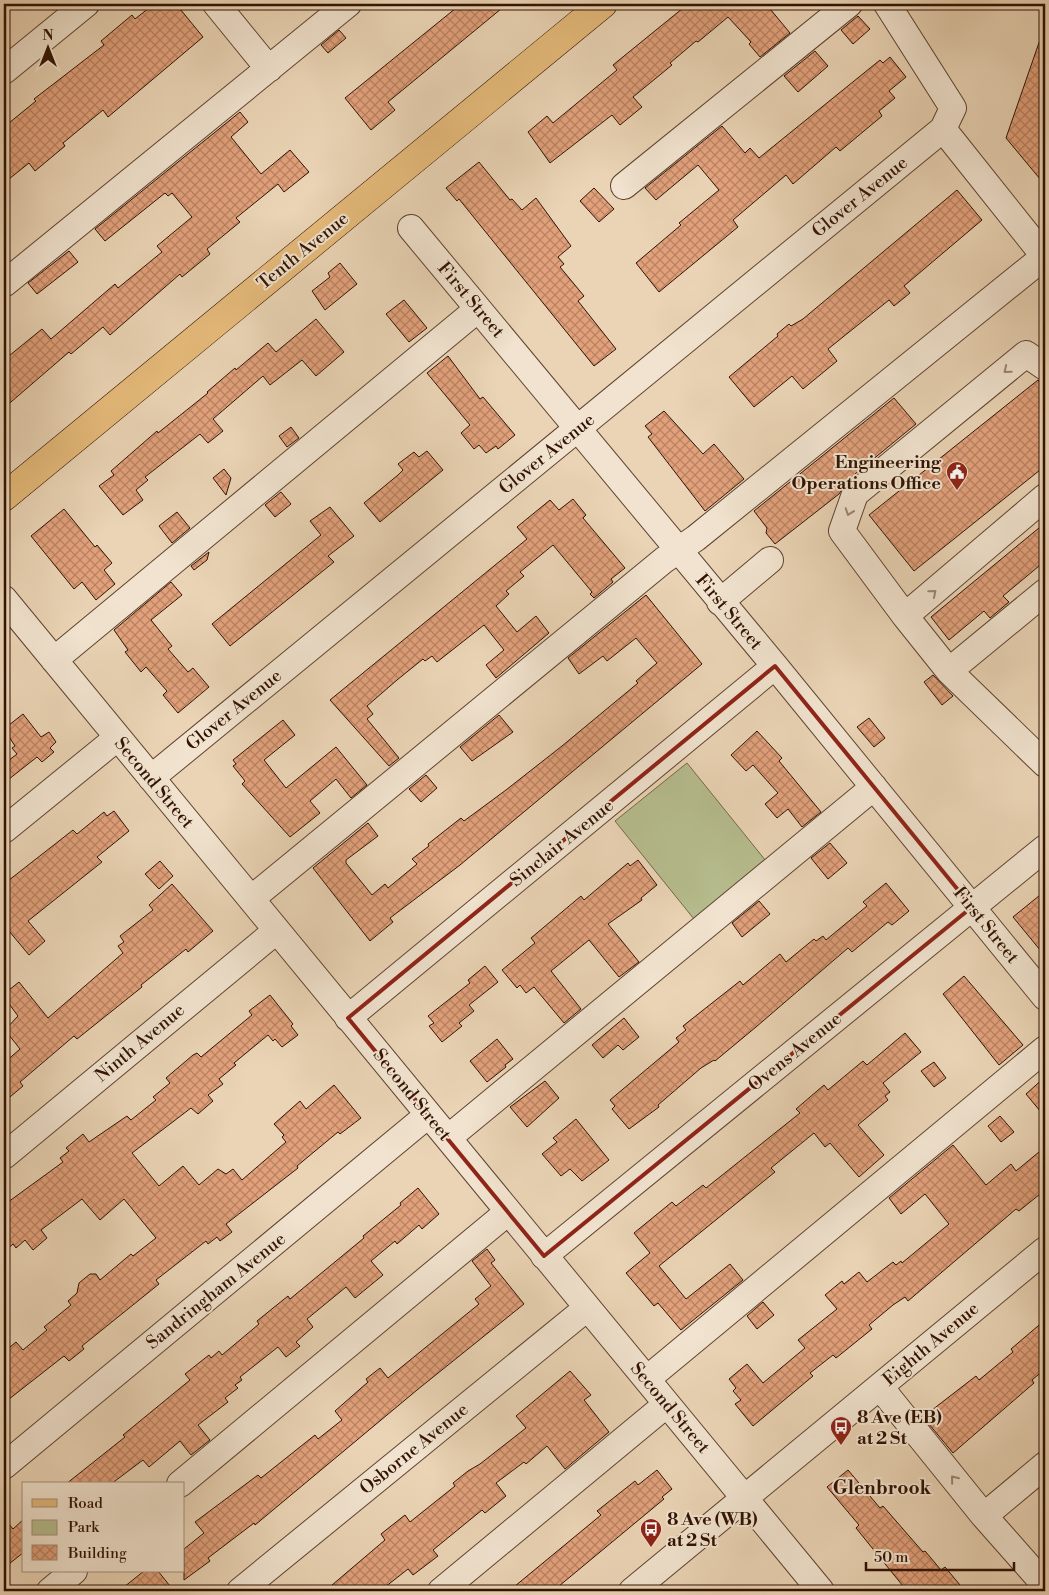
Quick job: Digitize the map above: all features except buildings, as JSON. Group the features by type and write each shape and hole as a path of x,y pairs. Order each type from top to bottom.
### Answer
{"main road":[{"name":"Tenth Avenue","path":"4,497 603,4"}],"street":[{"path":"4,71 86,4"},
{"path":"216,4 269,68"},
{"path":"4,284 348,4"},
{"path":"624,186 849,4"},
{"path":"251,899 677,551 696,538 1045,257 943,129 953,108 887,4"},
{"name":"Glover Avenue","path":"151,778 943,129"},
{"name":"First Street","path":"411,228 677,551 775,666 1045,997"},
{"path":"54,660 478,309"},
{"path":"1045,367 1026,354 855,494 842,531 905,616 949,671 1045,764"},
{"path":"905,616 1045,497"},
{"path":"720,602 770,560"},
{"path":"949,671 1045,592"},
{"name":"Second Street","path":"4,599 821,1591"},
{"name":"Sinclair Avenue","path":"348,1018 775,666"},
{"path":"4,830 117,738"},
{"path":"448,1138 874,788"},
{"name":"Ovens Avenue","path":"544,1256 1045,848"},
{"name":"Ninth Avenue","path":"4,1156 276,931"},
{"path":"646,1380 1045,1049"},
{"name":"Sandringham Avenue","path":"4,1466 428,1115"},
{"path":"182,1482 508,1212"},
{"name":"Eighth Avenue","path":"632,1591 1045,1250"},
{"name":"Osborne Avenue","path":"240,1591 587,1308"},
{"path":"880,1387 984,1516 1045,1586"},
{"path":"441,1591 667,1404"},
{"path":"984,1516 1045,1465"},
{"path":"50,1591 73,1572"}],"highlighted area":[{"path":"775,666 972,907 544,1256 348,1018"}],"green space":[{"path":"687,763 770,866 698,924 615,821"}],"place":[{"name":"Engineering Operations Office","path":"957,491"},
{"name":"8 Ave (EB) at 2 St","path":"841,1446"},
{"name":"8 Ave (WB) at 2 St","path":"651,1548"}],"district":[{"name":"Glenbrook","path":"882,1488"}]}
